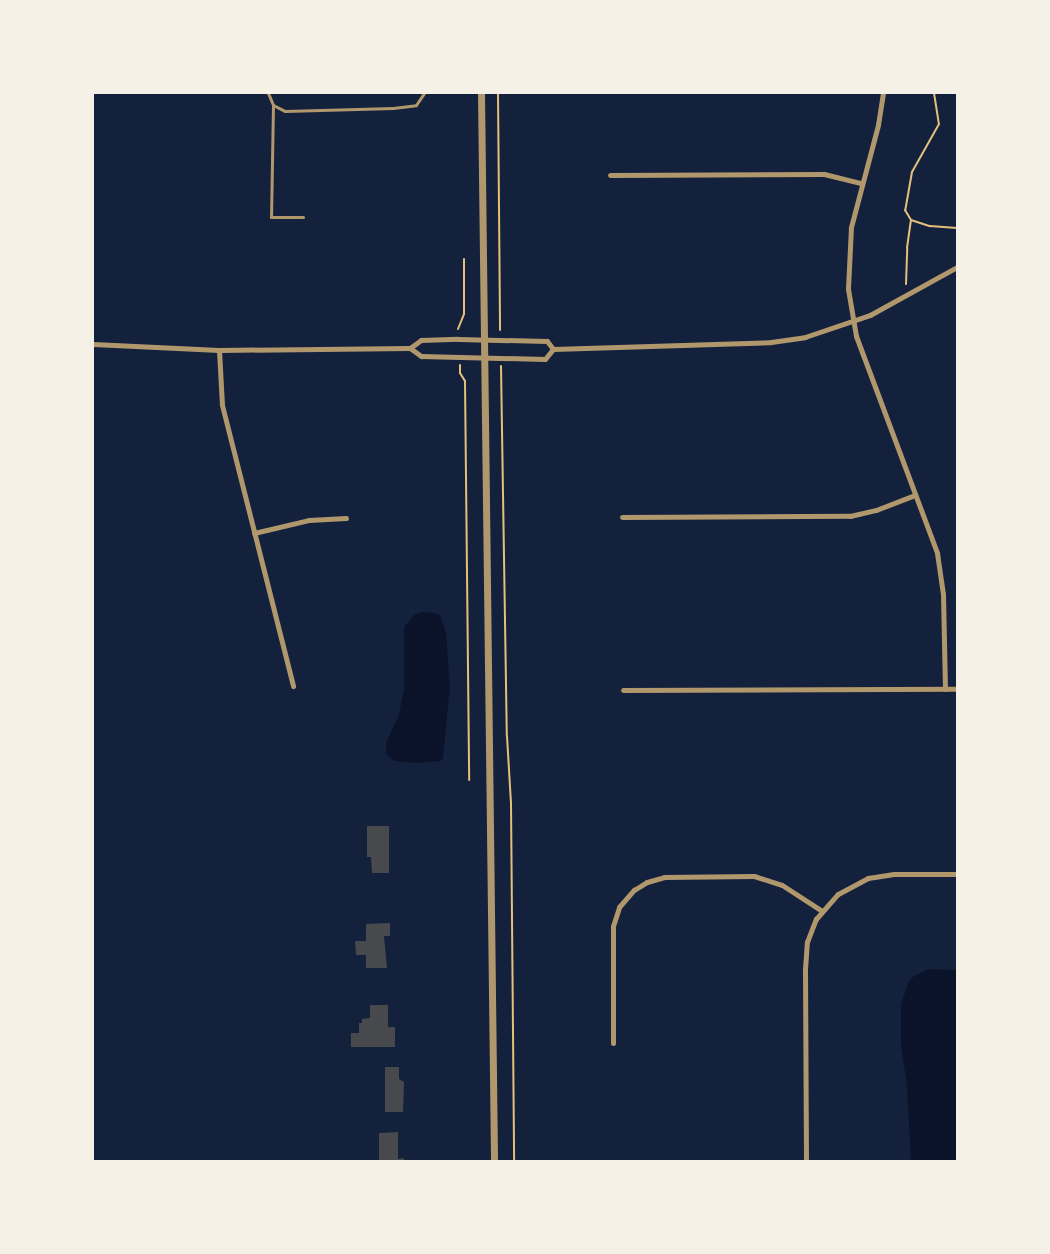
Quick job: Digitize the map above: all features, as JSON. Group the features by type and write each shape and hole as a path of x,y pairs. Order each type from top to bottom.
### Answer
{"street":[{"path":"482,93 494,1161"},
{"path":"883,93 878,125 851,227 848,256 853,321 937,553 942,579 945,689"},
{"path":"610,175 824,174 861,183"},
{"path":"410,348 421,356 501,360 545,359 554,349 771,342 805,337 853,321 957,267"},
{"path":"93,344 219,350 410,348 421,340 484,340 547,341 554,349"},
{"path":"219,350 222,405 292,686"},
{"path":"622,517 850,516 876,510 915,495"},
{"path":"254,533 309,520 346,519"},
{"path":"623,690 957,689"},
{"path":"806,1161 805,954 811,930 822,911 838,894 868,878 894,874 957,874"},
{"path":"613,1043 613,926 619,907 634,890 647,882 664,877 754,876 782,885 822,911"}],"lane":[{"path":"268,93 273,105 271,217 303,217"},
{"path":"273,105 285,111 393,108 416,105 424,93"}],"path":[{"path":"498,93 500,341"},
{"path":"906,295 907,248 911,220 905,210 912,172 939,124 934,93"},
{"path":"911,220 930,226 957,228"},
{"path":"458,325 464,314 464,259"},
{"path":"501,360 507,736 511,803 514,1161"},
{"path":"460,373 465,381 469,780"}],"water":[{"path":"422,612 440,615 446,633 450,686 443,758 441,761 417,763 394,761 386,754 386,743 398,717 404,691 404,627 414,615"},
{"path":"929,969 957,970 957,1161 911,1161 907,1086 901,1046 901,1004 909,981"}],"building":[{"path":"367,826 389,826 389,873 372,873 371,857 367,857"},
{"path":"390,923 390,936 384,936 387,968 366,968 366,955 356,955 355,941 366,941 366,924"},
{"path":"370,1005 388,1005 388,1027 395,1027 395,1047 351,1047 351,1033 359,1033 359,1023 362,1023 362,1019 370,1018"},
{"path":"385,1067 399,1067 399,1079 404,1082 403,1112 385,1112"},
{"path":"398,1132 398,1159 404,1158 404,1161 379,1161 379,1133"}]}
